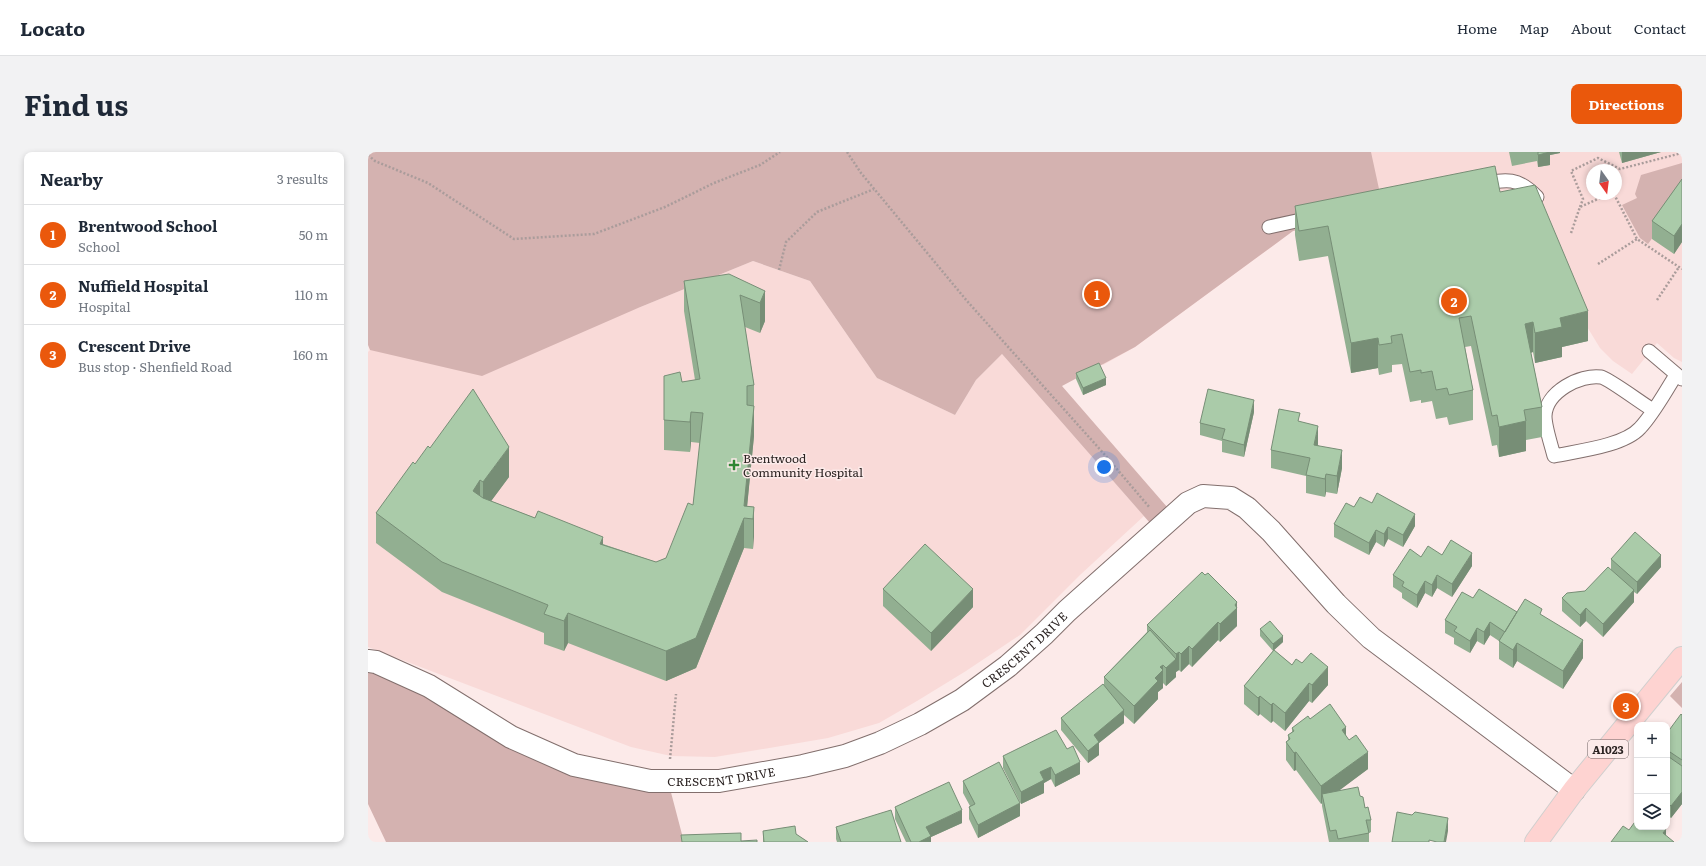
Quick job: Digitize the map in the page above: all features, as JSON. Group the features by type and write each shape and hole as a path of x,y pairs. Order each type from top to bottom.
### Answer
{"main road":[{"name":"A1023","path":"1536,842 1574,790 1682,658"}],"street":[{"name":"CRESCENT DRIVE","path":"368,662 376,662 429,686 512,737 574,765 650,781 719,781 803,766 852,754 880,743 920,724 962,700 1008,666 1044,634 1067,610 1188,503 1203,496 1231,498 1247,508 1271,531 1336,604 1371,638 1574,790"}],"lane":[{"path":"1470,187 1498,181 1511,180 1527,187 1537,197"},
{"path":"1269,227 1323,216"},
{"path":"1649,351 1679,377 1640,429 1623,439 1605,446 1554,456 1545,416 1550,403 1565,386 1583,378 1602,377 1653,410"}],"path":[{"path":"368,155 375,161 428,184 514,239 594,234 665,207 714,183 760,165 780,152"},
{"path":"848,152 861,173 967,301 1105,455 1164,524"},
{"path":"1571,233 1582,199 1571,171 1598,158 1620,169 1682,153"},
{"path":"778,270 786,242 818,212 874,189"},
{"path":"1580,207 1596,200"},
{"path":"1617,200 1637,239 1682,269"},
{"path":"1598,264 1637,239"},
{"path":"1657,300 1679,267"},
{"path":"668,781 676,694"}],"shaded area":[{"path":"368,152 1371,152 1384,212 1293,231 1135,347 1062,386 1174,515 1157,531 1002,354 976,380 955,415 877,378 810,281 753,261 638,308 482,376 370,350 368,345"},
{"path":"878,152 1682,152 1682,362 1674,358 1657,343 1632,374 1613,361 1600,348 1586,325 1384,212 1293,231 1135,347 1103,365"},
{"path":"1682,163 1682,197 1648,244 1640,238 1622,205 1637,198 1635,194 1641,175"},
{"name":"Brentwood Community Hospital","path":"753,261 810,281 877,378 955,415 976,380 1002,354 1144,516 1080,575 1020,635 917,701 879,723 828,738 757,750 715,757 671,756 631,747 368,647 368,352 370,350 638,308"},
{"path":"368,661 511,737 668,781 684,842 386,842 368,804"},
{"path":"1682,682 1682,708 1670,696"}],"building":[{"path":"1538,152 1550,152 1538,155"},
{"path":"1495,166 1500,192 1535,185 1588,311 1560,318 1562,327 1535,333 1533,322 1525,324 1542,407 1524,410 1526,421 1499,427 1497,415 1492,416 1471,316 1459,318 1473,390 1449,395 1447,388 1436,390 1432,371 1421,373 1421,370 1410,372 1402,334 1391,336 1392,343 1379,345 1378,338 1351,343 1328,226 1299,231 1295,206"},
{"path":"1682,179 1682,224 1674,236 1652,221"},
{"name":"Brentwood Community Hospital","path":"729,274 765,291 760,303 740,295 754,385 747,386 747,405 754,406 744,506 754,507 753,519 744,518 696,638 666,651 568,613 564,621 544,614 548,605 442,562 376,513 413,462 415,464 428,446 430,448 473,389 509,447 483,482 480,480 473,491 483,498 535,518 538,511 603,537 600,544 656,562 666,558 688,503 693,505 703,413 691,412 690,422 664,420 664,376 680,372 682,382 700,379 684,281"},
{"path":"1099,363 1106,378 1083,388 1076,373"},
{"path":"1208,389 1254,400 1244,445 1222,439 1225,429 1200,423"},
{"path":"1279,409 1300,413 1298,421 1318,426 1314,445 1342,450 1337,476 1326,474 1325,479 1306,475 1310,458 1271,450"},
{"path":"1377,493 1415,514 1403,535 1388,527 1384,534 1376,530 1369,543 1334,524 1346,503 1354,507 1360,497 1372,503"},
{"path":"1635,532 1661,555 1637,582 1611,559"},
{"path":"1451,540 1472,553 1452,584 1437,575 1432,585 1425,581 1417,595 1402,586 1404,582 1393,575 1410,549 1421,557 1428,546 1442,555"},
{"path":"925,544 973,589 931,633 883,589"},
{"path":"1608,567 1634,590 1603,624 1586,608 1580,615 1562,598 1567,593 1585,591"},
{"path":"1202,572 1205,575 1208,573 1237,602 1235,605 1237,608 1220,624 1218,622 1192,649 1189,646 1181,654 1179,652 1176,654 1147,625"},
{"path":"1479,589 1517,612 1505,632 1490,622 1484,632 1477,628 1470,641 1454,631 1457,627 1445,620 1462,592 1473,598"},
{"path":"1525,599 1542,609 1540,614 1583,640 1563,671 1517,643 1513,650 1499,641"},
{"path":"1270,621 1283,636 1273,644 1260,629"},
{"path":"1150,630 1176,659 1166,668 1163,665 1160,667 1163,670 1155,678 1158,681 1134,706 1104,677"},
{"path":"1274,650 1292,665 1296,659 1302,663 1311,653 1328,667 1312,685 1309,683 1285,713 1273,703 1271,705 1260,696 1258,698 1244,686"},
{"path":"1103,684 1124,710 1094,735 1099,742 1088,751 1061,718"},
{"path":"1330,704 1346,727 1342,730 1349,740 1356,735 1368,752 1321,786 1296,752 1294,753 1286,742 1290,739 1288,735 1294,731 1292,728 1308,716 1310,719"},
{"path":"1681,714 1682,760 1670,752 1670,729"},
{"path":"1056,730 1067,749 1073,746 1080,762 1055,775 1051,767 1040,772 1044,780 1021,792 1003,756"},
{"path":"1670,758 1682,766 1682,792 1671,806"},
{"path":"999,762 1020,803 978,825 969,807 975,804 963,781"},
{"path":"949,782 962,810 926,827 931,836 919,842 911,842 895,807"},
{"path":"1358,787 1360,796 1363,797 1365,808 1368,807 1371,820 1366,820 1369,833 1338,839 1336,830 1330,831 1322,794"},
{"path":"891,810 901,842 841,842 836,827"},
{"path":"1397,812 1412,815 1415,812 1448,818 1444,842 1429,840 1429,842 1392,842"},
{"path":"1634,823 1634,830 1665,830 1663,833 1674,842 1611,842 1623,826 1629,830"},
{"path":"795,826 796,834 808,842 764,842 763,831"},
{"path":"741,833 741,841 757,840 757,842 682,842 681,835"}],"place":[{"name":"Brentwood School","path":"1097,294"},
{"name":"Nuffield Hospital","path":"1454,301"},
{"name":"Brentwood Community Hospital","path":"734,465"},
{"name":"Crescent Drive","path":"1626,706"}]}
